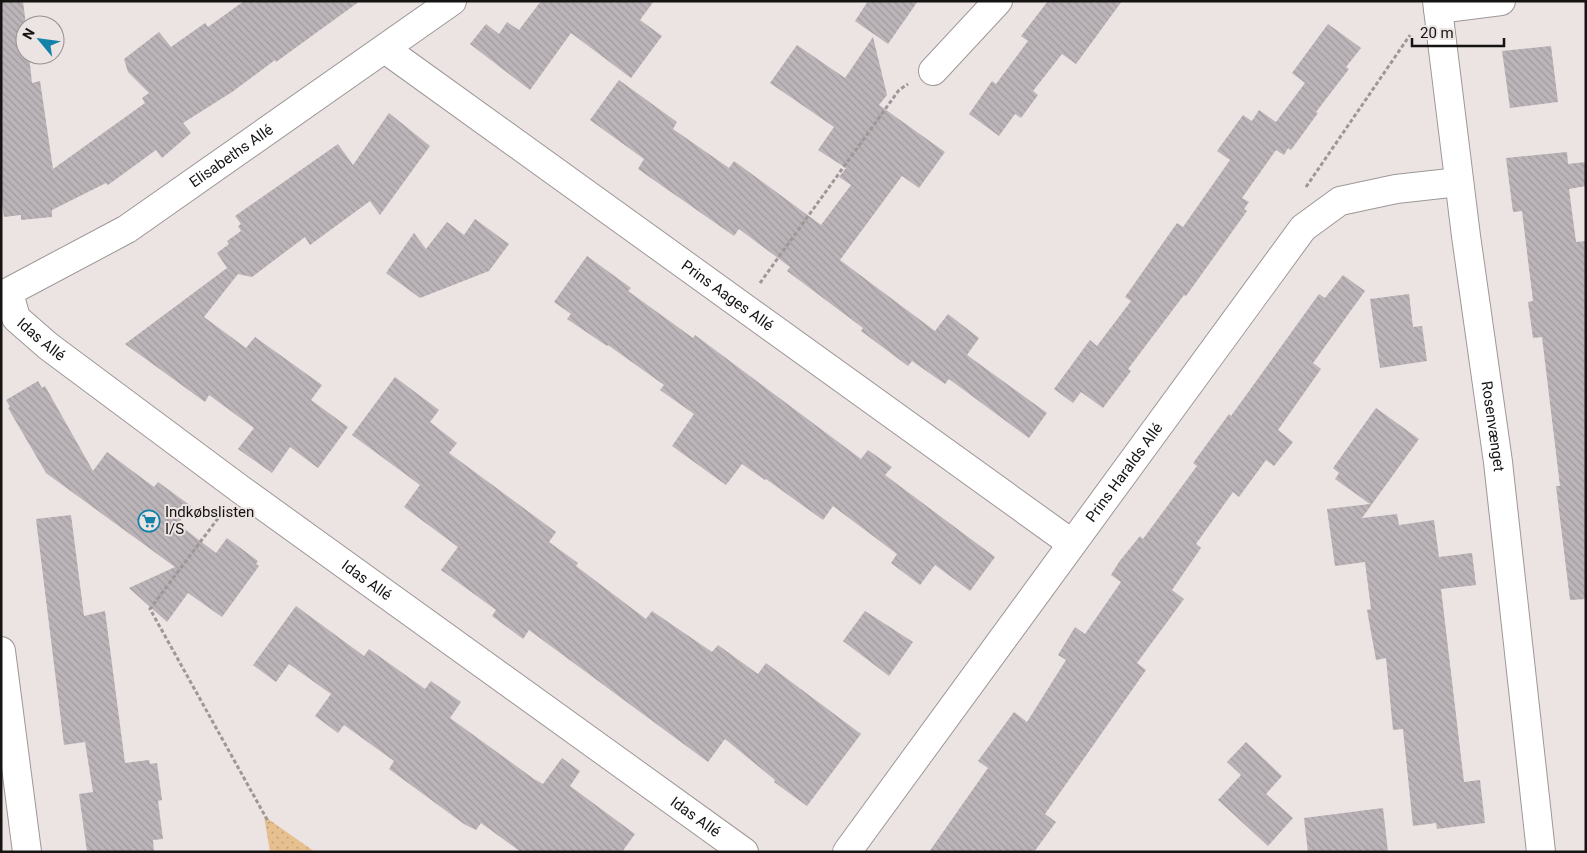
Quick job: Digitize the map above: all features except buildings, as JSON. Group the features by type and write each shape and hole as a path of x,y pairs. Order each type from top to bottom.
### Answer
{"street":[{"name":"Elisabeths Allé","path":"5,294 127,229 452,1"},
{"path":"933,71 998,1"},
{"path":"1438,13 1501,1"},
{"name":"Rosenvænget","path":"1438,13 1459,182 1498,462 1541,852"},
{"name":"Prins Aages Allé","path":"385,49 1071,544"},
{"name":"Prins Haralds Allé","path":"847,852 1303,228 1340,201 1396,189 1459,182"},
{"name":"Idas Allé","path":"5,294 16,318 48,346 240,488 744,852"},
{"path":"1,651 27,852"}],"path":[{"path":"1303,228 1301,194 1413,32 1438,13"},
{"path":"742,307 899,90 933,71"},
{"path":"240,488 150,609 269,823"}],"shaded area":[{"path":"264,816 315,852 270,852"}],"place":[{"name":"Indkøbslisten I/S","path":"149,521"}]}
